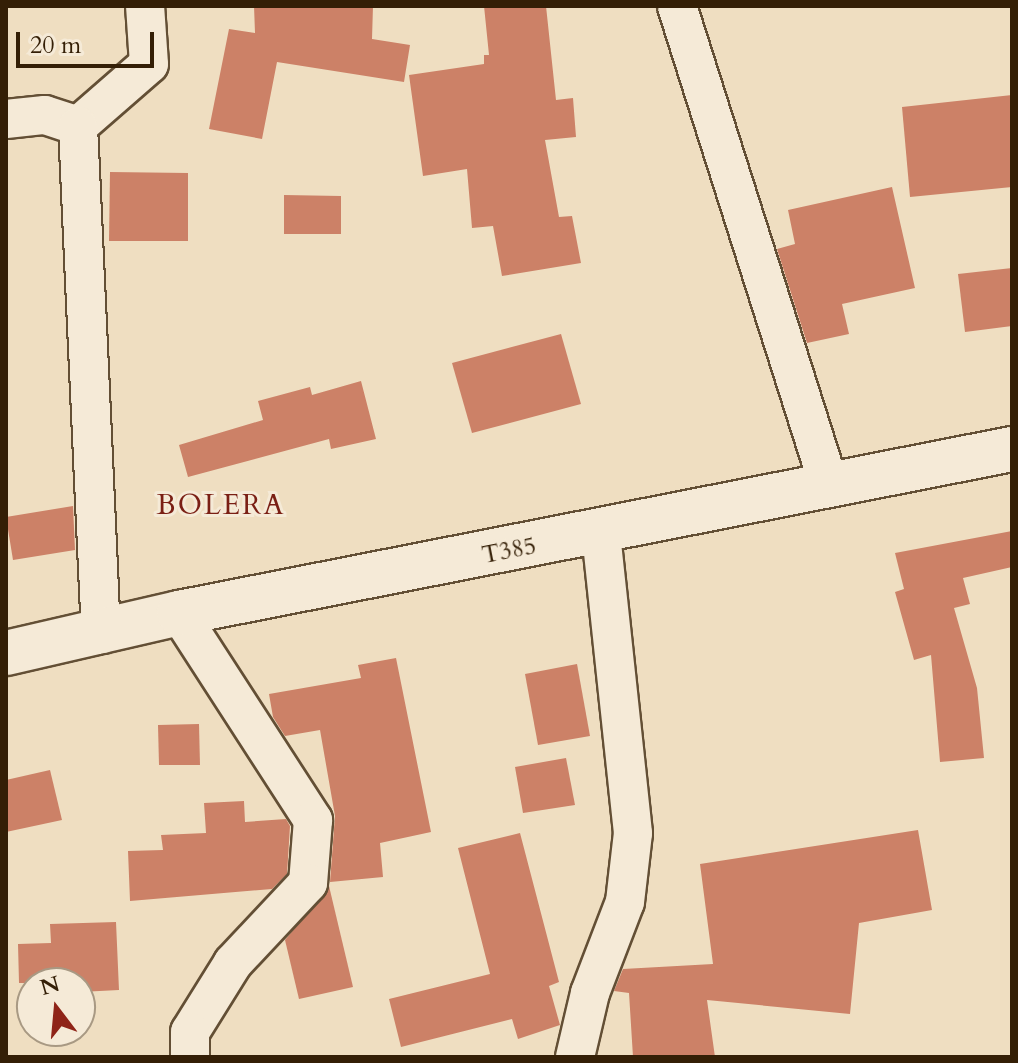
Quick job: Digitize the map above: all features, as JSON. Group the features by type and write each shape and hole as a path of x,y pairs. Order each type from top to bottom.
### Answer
{"street":[{"path":"78,126 149,64 145,6"},
{"path":"677,6 828,481"},
{"path":"6,119 45,115 78,126"},
{"path":"78,126 101,634"},
{"name":"T385","path":"6,653 101,634 179,613 601,533 828,481 1012,449"},
{"path":"575,1057 590,993 625,902 633,833 601,533"},
{"path":"179,613 313,820 308,883 233,963 190,1032 190,1057"}],"building":[{"path":"254,6 373,6 372,39 410,45 404,82 277,62 262,139 209,129 229,29 255,33"},
{"path":"484,6 546,6 556,100 573,98 576,137 545,140 559,217 572,216 581,263 502,276 493,226 472,228 467,169 423,176 409,75 484,64 484,55 489,55"},
{"path":"1012,95 1012,187 910,197 902,107"},
{"path":"110,172 188,173 188,241 109,241"},
{"path":"892,187 915,288 842,304 849,334 807,343 777,249 795,244 788,210"},
{"path":"284,195 341,196 341,234 284,234"},
{"path":"1012,268 1012,326 965,332 958,274"},
{"path":"561,334 581,404 472,433 452,363"},
{"path":"361,381 376,439 331,449 329,439 188,477 179,445 263,420 258,401 310,387 312,395"},
{"path":"73,506 75,550 13,560 6,517"},
{"path":"1012,531 1012,567 963,578 970,604 954,608 977,688 984,758 940,762 931,655 914,660 895,592 904,589 895,553"},
{"path":"396,658 431,832 380,843 383,877 330,882 335,816 320,730 285,736 273,717 269,694 361,678 358,665"},
{"path":"577,664 590,736 538,745 525,674"},
{"path":"199,724 200,765 159,765 158,725"},
{"path":"566,758 575,805 523,813 515,767"},
{"path":"50,770 62,820 6,832 6,780"},
{"path":"244,801 245,822 286,819 290,826 287,874 272,889 130,901 128,851 163,850 161,835 206,833 204,803"},
{"path":"918,830 932,910 859,923 850,1014 707,1000 715,1057 633,1057 629,993 614,991 623,969 713,964 700,864"},
{"path":"520,833 559,982 549,986 560,1025 518,1039 512,1019 401,1047 389,999 490,974 458,848"},
{"path":"329,886 353,987 299,999 285,940"},
{"path":"116,922 119,990 96,991 96,967 19,967 18,944 51,943 50,924"}],"district":[{"name":"BOLERA","path":"221,505"}]}
